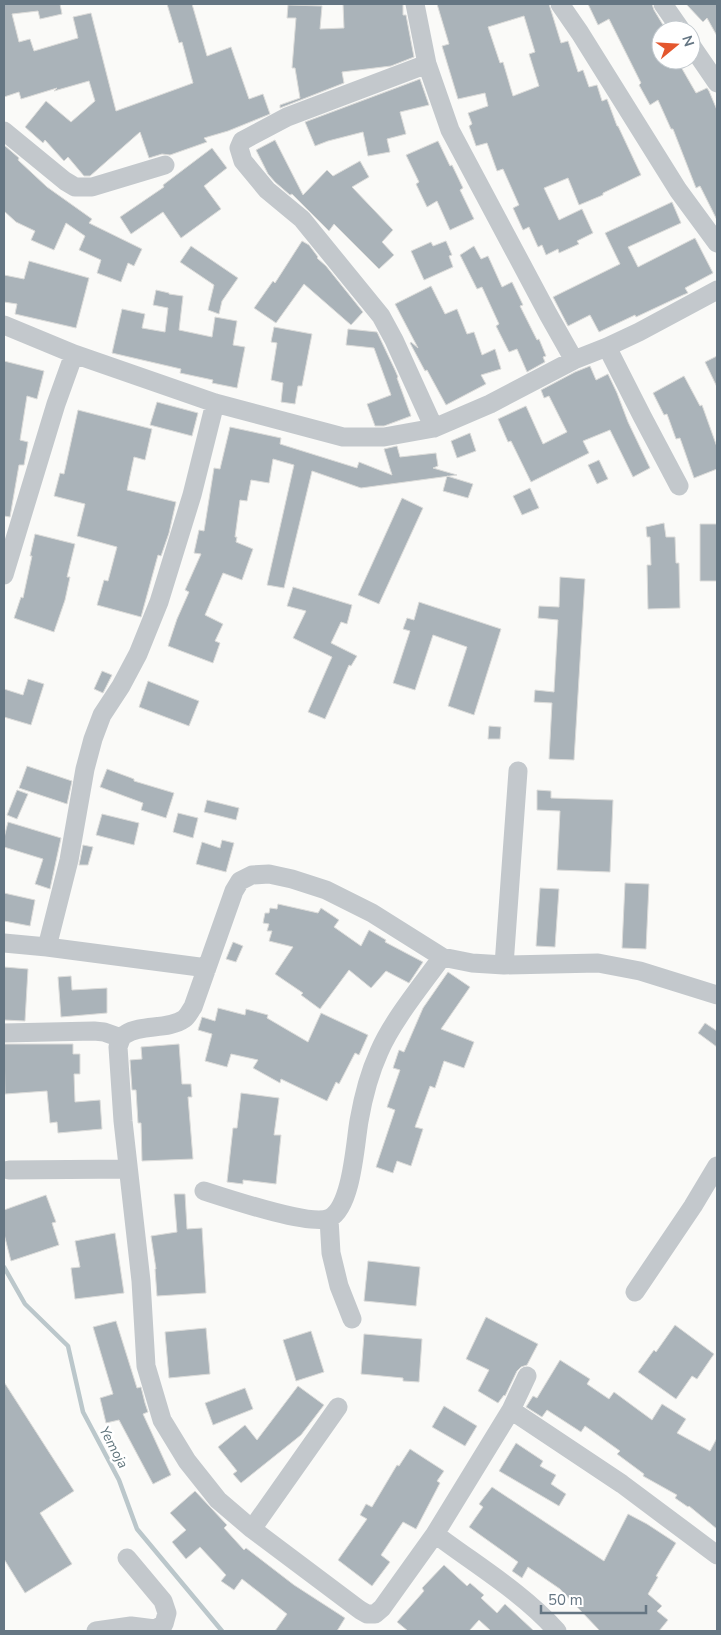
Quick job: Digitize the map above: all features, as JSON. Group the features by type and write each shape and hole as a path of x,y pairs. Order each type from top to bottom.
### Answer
{"street":[{"path":"415,4 427,64 450,130 574,360"},
{"path":"560,4 590,48 678,190 717,243"},
{"path":"663,4 674,20"},
{"path":"701,60 717,83"},
{"path":"427,64 287,117 242,140 239,148 243,161 267,190 302,219 381,316 434,428"},
{"path":"4,131 64,181 75,186 92,187 165,164"},
{"path":"4,325 74,354 215,403 343,437 384,437 434,428 490,404 574,360 647,328 717,290"},
{"path":"607,347 679,486"},
{"path":"4,574 56,404 74,354"},
{"path":"47,947 68,860 93,739 102,715 121,686 138,654 159,602 192,495 215,403"},
{"path":"504,965 518,772"},
{"path":"527,1376 511,1410 434,1534 382,1608 375,1614 367,1614 252,1529 218,1500 187,1461 162,1420 146,1366 141,1281 128,1169 118,1047 121,1038 126,1033 161,1027 181,1021 186,1017 193,1006 234,891 240,881 252,875 268,874 326,890 372,913 442,956 472,963 504,965 598,963 640,971 717,995"},
{"path":"4,943 207,968"},
{"path":"204,1191 266,1211 309,1218 329,1219 337,1212 352,1172 359,1120 370,1075 379,1050 442,956"},
{"path":"4,1033 94,1031 104,1032 121,1038"},
{"path":"634,1292 693,1206 717,1166"},
{"path":"9,1170 128,1169"},
{"path":"329,1219 332,1252 339,1286 352,1319"},
{"path":"252,1529 338,1407"},
{"path":"511,1410 622,1484 717,1555"},
{"path":"434,1534 517,1594 557,1631"},
{"path":"96,1631 131,1626 155,1628 164,1624 167,1613 163,1601 127,1558"}],"building":[{"path":"4,4 60,4 62,14 40,19 38,11 12,14 19,42 30,39 34,51 78,38 73,17 91,13 116,111 193,83 182,42 179,43 167,4 192,4 207,56 231,47 249,99 263,94 270,114 228,131 204,138 207,142 170,155 162,154 149,158 140,132 90,176 84,176 68,157 64,161 45,140 43,143 25,127 46,101 71,122 95,101 89,81 21,99 19,92 4,97"},
{"path":"343,4 403,4 403,15 406,15 414,57 391,66 342,72 344,83 280,108 280,105 300,98 295,68 292,68 296,18 287,18 288,5 322,6 320,29 344,28"},
{"path":"437,4 549,4 561,43 568,41 578,72 583,70 589,87 597,85 602,101 607,99 617,126 641,175 579,205 568,178 544,188 559,220 582,209 593,233 577,241 579,244 559,253 558,249 546,255 542,245 538,247 529,227 523,230 513,208 519,205 503,169 497,171 487,143 476,146 469,126 472,124 468,113 488,106 485,93 458,99 442,46 449,44","holes":["524,16 535,52 529,54 539,86 513,96 503,62 500,63 488,27"]},
{"path":"588,4 652,4 660,20 651,20 651,70 683,70 696,93 707,88 709,91 717,110 717,220 700,186 696,188 673,129 671,129 658,100 650,105 609,19 598,25"},
{"path":"686,4 717,4 717,36 707,18 703,22"},
{"path":"420,79 429,105 400,112 406,134 387,139 390,152 368,156 363,132 315,146 305,122"},
{"path":"275,140 303,195 327,170 333,176 360,161 369,177 352,187 393,230 382,242 394,255 379,269 334,224 329,231 292,194 290,195 268,174 256,150"},
{"path":"438,141 463,188 460,190 474,219 450,230 437,201 427,207 416,184 419,182 406,155"},
{"path":"4,145 47,187 92,219 89,223 142,249 134,266 128,263 121,282 97,273 101,260 79,250 85,236 66,223 54,250 31,240 35,231 16,222 4,211"},
{"path":"212,148 227,168 204,186 221,209 181,238 163,212 131,234 120,217 164,187 163,185"},
{"path":"672,202 681,223 628,247 638,267 695,238 713,273 685,288 688,293 599,332 590,315 568,326 553,297 620,264 605,233"},
{"path":"302,241 309,245 317,258 326,266 363,312 351,325 304,284 276,323 254,308 273,281 275,283"},
{"path":"446,241 452,255 449,256 453,267 424,280 411,251 431,242 433,246"},
{"path":"191,246 238,278 222,301 219,314 208,310 214,285 180,262"},
{"path":"474,246 481,259 488,256 502,287 512,282 523,305 520,306 537,340 539,339 546,356 543,357 545,362 527,372 517,349 509,352 496,326 499,324 482,287 477,289 460,255"},
{"path":"29,261 89,278 76,328 15,314 17,304 4,302 4,275 24,279"},
{"path":"431,286 445,314 457,309 467,334 474,332 482,355 495,349 501,369 481,375 486,384 446,405 410,343 418,348 395,304"},
{"path":"156,290 183,296 179,330 212,337 215,317 237,321 233,345 245,347 237,388 212,383 213,380 180,373 181,369 112,353 122,309 145,314 142,328 165,332 168,308 153,305"},
{"path":"274,327 312,334 302,386 298,386 295,404 281,402 283,383 271,380 277,343 271,342"},
{"path":"348,329 377,332 398,377 411,416 384,426 375,426 367,404 391,395 374,348 346,345"},
{"path":"717,356 717,387 705,362"},
{"path":"4,361 44,371 37,399 27,396 20,440 28,442 24,465 19,465 10,517 4,516"},
{"path":"590,366 596,380 608,374 650,468 633,477 610,430 583,441 589,453 531,482 511,441 508,442 498,419 526,406 543,444 567,432 549,396 544,398 541,390"},
{"path":"684,376 700,406 702,405 717,447 717,469 694,478 680,438 676,439 667,414 664,415 653,393"},
{"path":"157,402 198,413 192,436 150,425"},
{"path":"78,410 152,429 145,460 134,457 127,490 176,502 169,533 161,556 158,555 141,617 97,605 104,580 108,581 117,547 77,536 85,504 54,496 60,473 64,474"},
{"path":"230,427 281,438 280,444 357,468 359,462 392,475 384,449 397,446 400,457 436,453 438,466 433,468 457,475 361,488 312,471 284,588 267,585 294,465 273,459 269,483 251,480 247,501 240,500 236,542 253,549 242,580 223,573 205,615 223,624 215,641 220,643 213,663 168,646 189,592 185,590 201,554 194,553 199,530 204,531 214,468 220,469"},
{"path":"470,433 476,451 457,458 451,441"},
{"path":"599,460 608,479 597,484 588,465"},
{"path":"447,476 473,484 468,498 443,491"},
{"path":"530,488 539,508 522,515 513,496"},
{"path":"402,498 423,508 379,604 358,595"},
{"path":"664,523 666,537 675,537 676,563 679,563 680,608 648,609 647,565 651,565 650,537 647,537 646,527"},
{"path":"700,524 717,524 717,581 700,581"},
{"path":"35,534 75,544 67,577 70,577 65,600 54,632 14,618 21,597 23,598"},
{"path":"560,577 585,579 574,760 549,759 552,703 534,702 535,690 554,692 558,620 538,618 539,606 559,607"},
{"path":"293,587 352,605 347,624 341,622 331,643 357,656 351,666 349,665 325,719 308,712 332,657 293,638 306,611 287,606"},
{"path":"419,602 501,629 474,715 448,706 467,647 433,635 415,690 393,683 410,631 403,629 407,618 414,620"},
{"path":"102,671 112,675 103,693 94,689"},
{"path":"28,679 44,684 31,725 4,717 4,689 23,695"},
{"path":"148,681 199,701 189,726 139,707"},
{"path":"489,726 501,727 500,739 488,739"},
{"path":"27,766 72,781 67,804 19,788"},
{"path":"107,769 134,779 134,781 174,793 166,818 141,810 143,803 100,787"},
{"path":"17,790 28,794 17,819 7,815"},
{"path":"537,790 551,791 551,798 613,800 610,872 557,870 560,811 537,810"},
{"path":"207,800 239,808 236,820 204,812"},
{"path":"178,813 198,818 193,838 173,832"},
{"path":"102,814 139,823 134,845 96,835"},
{"path":"8,822 61,838 50,889 35,884 43,859 4,847"},
{"path":"222,840 234,843 226,872 196,864 202,842 220,848"},
{"path":"83,845 93,847 88,865 79,865"},
{"path":"625,883 649,884 646,949 622,948"},
{"path":"540,888 559,889 555,947 536,946"},
{"path":"4,893 35,900 30,926 4,921"},
{"path":"278,904 318,913 321,908 339,920 334,927 361,946 369,930 386,940 385,942 423,962 409,983 386,971 371,988 349,970 320,1009 301,995 303,993 275,974 293,947 269,941 272,931 267,931 269,924 263,923 265,913 269,913 270,908 277,909"},
{"path":"233,942 243,946 236,962 226,959"},
{"path":"4,967 28,969 25,1021 4,1020"},
{"path":"448,972 470,987 441,1029 474,1042 464,1068 444,1061 435,1088 430,1086 415,1127 423,1129 411,1166 397,1161 393,1173 376,1167 395,1110 387,1107 400,1070 393,1068 399,1050 404,1052 423,1008"},
{"path":"71,976 72,990 107,988 107,1013 61,1017 58,977"},
{"path":"218,1008 245,1015 246,1009 268,1015 267,1018 308,1042 321,1013 368,1035 359,1055 355,1053 339,1084 336,1082 327,1101 281,1079 280,1083 253,1068 258,1060 231,1054 227,1067 205,1061 212,1034 198,1030 202,1017 215,1021"},
{"path":"705,1023 717,1031 717,1047 698,1033"},
{"path":"4,1044 73,1044 73,1054 80,1054 80,1074 74,1074 75,1102 100,1100 102,1129 58,1133 57,1122 50,1123 47,1091 5,1094"},
{"path":"179,1044 182,1084 191,1084 192,1097 188,1097 193,1159 142,1161 141,1123 138,1123 136,1090 132,1090 130,1060 142,1059 141,1047"},
{"path":"241,1093 279,1098 274,1135 281,1135 276,1184 243,1180 243,1184 227,1182 233,1128 237,1128"},
{"path":"174,1194 185,1194 187,1229 202,1228 206,1293 157,1296 156,1269 151,1236 177,1232"},
{"path":"46,1195 56,1222 52,1223 59,1245 11,1261 4,1234 4,1210"},
{"path":"115,1233 124,1293 75,1299 71,1268 80,1267 75,1241"},
{"path":"368,1261 420,1267 416,1306 364,1301"},
{"path":"486,1317 538,1344 527,1365 517,1371 505,1396 498,1403 478,1391 489,1370 466,1359"},
{"path":"116,1321 137,1388 141,1387 148,1412 143,1414 171,1475 153,1484 119,1420 106,1423 100,1398 113,1394 93,1327"},
{"path":"675,1325 714,1354 697,1379 692,1376 676,1399 638,1372 654,1350 656,1352"},
{"path":"206,1328 210,1374 169,1378 165,1332"},
{"path":"311,1331 324,1372 296,1381 283,1340"},
{"path":"364,1334 422,1339 419,1382 403,1381 403,1378 361,1374"},
{"path":"560,1360 590,1379 587,1384 609,1399 614,1392 652,1420 662,1404 686,1419 677,1433 710,1451 717,1438 717,1529 689,1506 675,1498 677,1495 643,1476 644,1474 617,1454 620,1451 585,1426 581,1432 547,1410 542,1417 526,1407 533,1396 537,1398"},
{"path":"4,1382 74,1491 40,1513 72,1564 25,1593 4,1559"},
{"path":"298,1386 324,1405 301,1435 241,1483 233,1474 237,1471 218,1447 245,1425 257,1440"},
{"path":"245,1388 253,1409 213,1425 205,1403"},
{"path":"444,1406 477,1426 465,1446 432,1427"},
{"path":"516,1443 543,1461 540,1466 556,1475 551,1484 566,1494 559,1506 499,1471"},
{"path":"410,1449 444,1471 437,1481 440,1483 416,1529 403,1522 381,1555 390,1562 372,1586 338,1560 367,1519 360,1515 366,1504 372,1507 397,1465 399,1466"},
{"path":"492,1487 604,1561 628,1514 676,1543 656,1576 658,1577 648,1594 662,1606 657,1611 668,1620 659,1631 600,1631 560,1589 528,1567 522,1578 512,1571 518,1562 469,1527 483,1507 479,1504"},
{"path":"195,1491 227,1525 224,1528 244,1550 246,1548 294,1585 345,1618 337,1631 275,1631 287,1614 242,1579 234,1590 221,1581 226,1575 200,1547 186,1559 172,1542 186,1530 170,1513"},
{"path":"444,1565 467,1586 470,1583 484,1595 481,1598 497,1613 505,1604 534,1631 491,1631 479,1620 469,1631 408,1631 397,1622 424,1591 422,1588"}],"waterway":[{"name":"Yemoja","path":"4,1267 25,1304 68,1346 83,1412 119,1480 137,1529 222,1631"}]}
